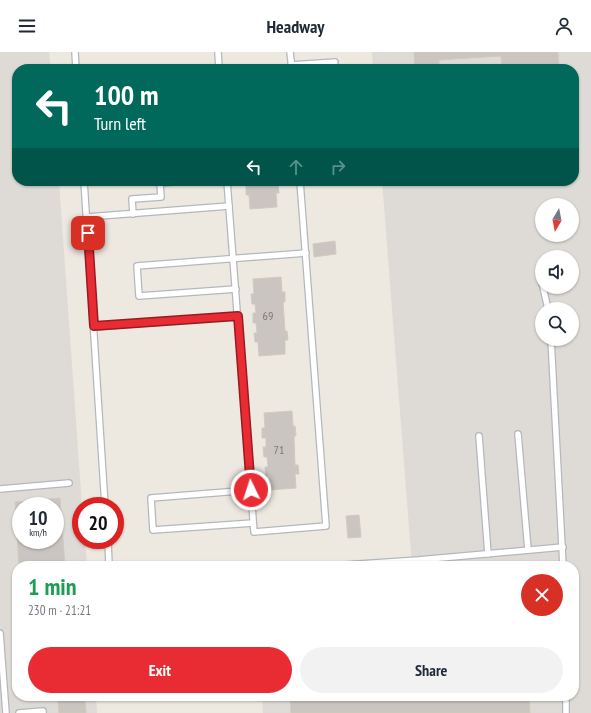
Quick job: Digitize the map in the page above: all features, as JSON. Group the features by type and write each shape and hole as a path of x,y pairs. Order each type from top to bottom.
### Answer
{"lane":[{"path":"75,52 76,64"},
{"path":"218,52 219,64"},
{"path":"290,52 291,64"},
{"path":"317,64 335,62"},
{"path":"84,186 105,497"},
{"path":"133,214 132,199 161,197 160,186"},
{"path":"227,186 254,532 326,526 300,186"},
{"path":"87,217 229,206"},
{"path":"236,289 139,296 137,266 306,254"},
{"path":"94,326 238,316"},
{"path":"551,346 563,561"},
{"path":"518,434 528,550"},
{"path":"479,436 488,554"},
{"path":"0,489 70,483"},
{"path":"251,490 150,498 153,530 253,523"},
{"path":"403,561 562,546"},
{"path":"108,549 109,561"},
{"path":"0,633 6,713"},
{"path":"566,701 566,713"},
{"path":"19,713 43,711 43,713"}],"shaded area":[{"path":"0,52 49,52 50,64 12,64 12,186 59,186 81,497 72,497 72,549 86,549 87,561 12,561 12,701 96,701 97,713 0,713"},
{"path":"372,52 591,52 591,713 263,713 262,701 579,701 579,561 412,561 382,186 579,186 579,64 373,64"}],"building":[{"path":"414,52 558,52 559,64 502,64 501,56 439,60 439,64 415,64"},
{"path":"246,186 278,186 279,193 276,193 277,207 250,209 249,195 246,195"},
{"path":"335,241 336,254 314,257 313,244"},
{"path":"281,277 282,292 285,292 285,302 283,302 285,331 287,331 288,340 285,340 285,354 259,356 258,342 255,342 254,333 257,333 256,323 253,323 253,313 256,313 255,304 252,304 251,294 254,294 253,279"},
{"path":"292,411 293,426 295,426 296,436 294,436 295,465 298,465 299,474 295,474 296,488 270,490 269,476 266,476 265,467 268,467 267,457 264,457 263,447 266,447 266,438 262,438 262,428 265,428 264,413"},
{"path":"359,515 361,537 348,538 346,516"},
{"path":"18,549 64,549 65,561 19,561"},
{"path":"58,701 85,701 86,713 59,713"},
{"path":"290,701 529,701 530,713 291,713"}],"route":[{"path":"88,233 94,326 238,316 251,490"}]}
